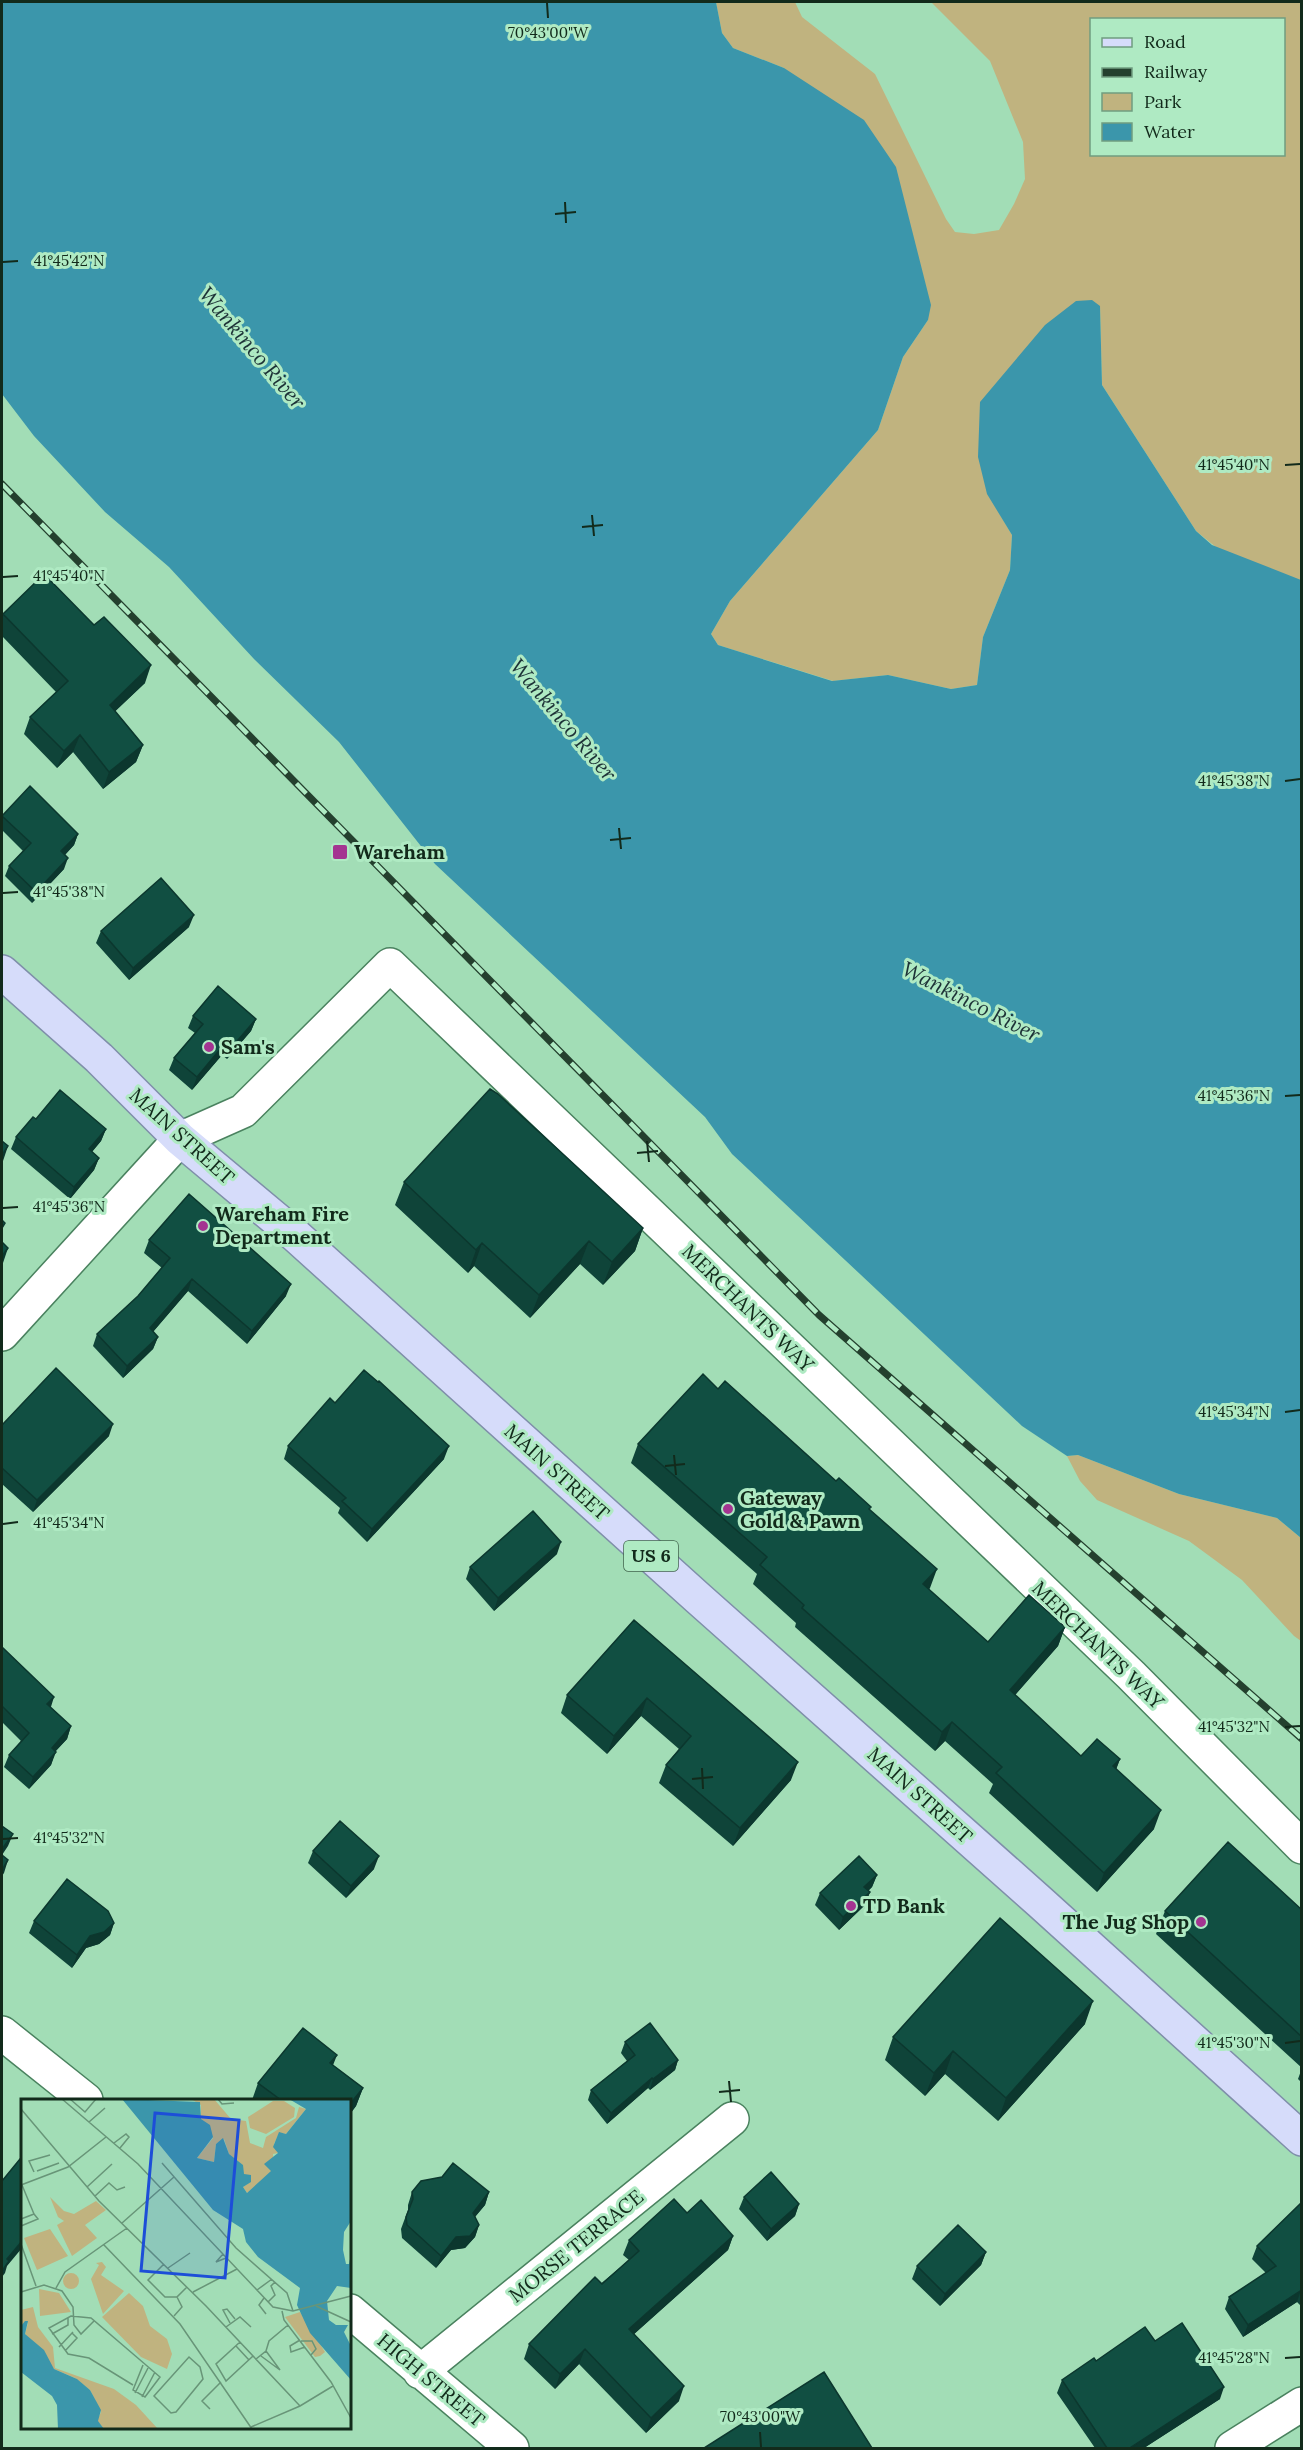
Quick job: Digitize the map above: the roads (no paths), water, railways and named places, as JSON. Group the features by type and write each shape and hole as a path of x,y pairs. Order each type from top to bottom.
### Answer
{"main road":[{"name":"MAIN STREET","path":"2,972 99,1059 180,1139 295,1235 690,1591 1041,1902 1302,2139"}],"street":[{"name":"MERCHANTS WAY","path":"180,1139 243,1111 390,965 1131,1675 1302,1847"},
{"path":"2,1334 180,1139"},
{"path":"2,2033 85,2099"},
{"name":"MORSE TERRACE","path":"420,2372 732,2119"},
{"name":"HIGH STREET","path":"351,2312 512,2448"},
{"path":"1232,2448 1302,2404"}],"water":[{"name":"Wankinco River","path":"2,2 716,2 722,33 733,48 784,68 864,120 896,167 931,305 928,320 903,357 878,430 730,601 711,634 718,645 832,681 888,675 951,689 977,685 983,637 1010,570 1012,535 987,494 978,457 980,402 1045,325 1076,301 1092,300 1100,306 1102,385 1196,531 1212,545 1301,580 1301,1538 1277,1518 1179,1494 1078,1455 1067,1456 1022,1426 732,1154 705,1117 435,864 339,742 254,659 169,567 105,512 34,436 2,394"}],"railway":[{"path":"2,484 819,1315 1302,1739"}],"place":[{"name":"Wareham","path":"340,852"},
{"name":"Sam's","path":"209,1047"},
{"name":"Wareham Fire Department","path":"203,1226"},
{"name":"Gateway Gold & Pawn","path":"728,1509"},
{"name":"TD Bank","path":"851,1906"},
{"name":"The Jug Shop","path":"1201,1922"}]}
